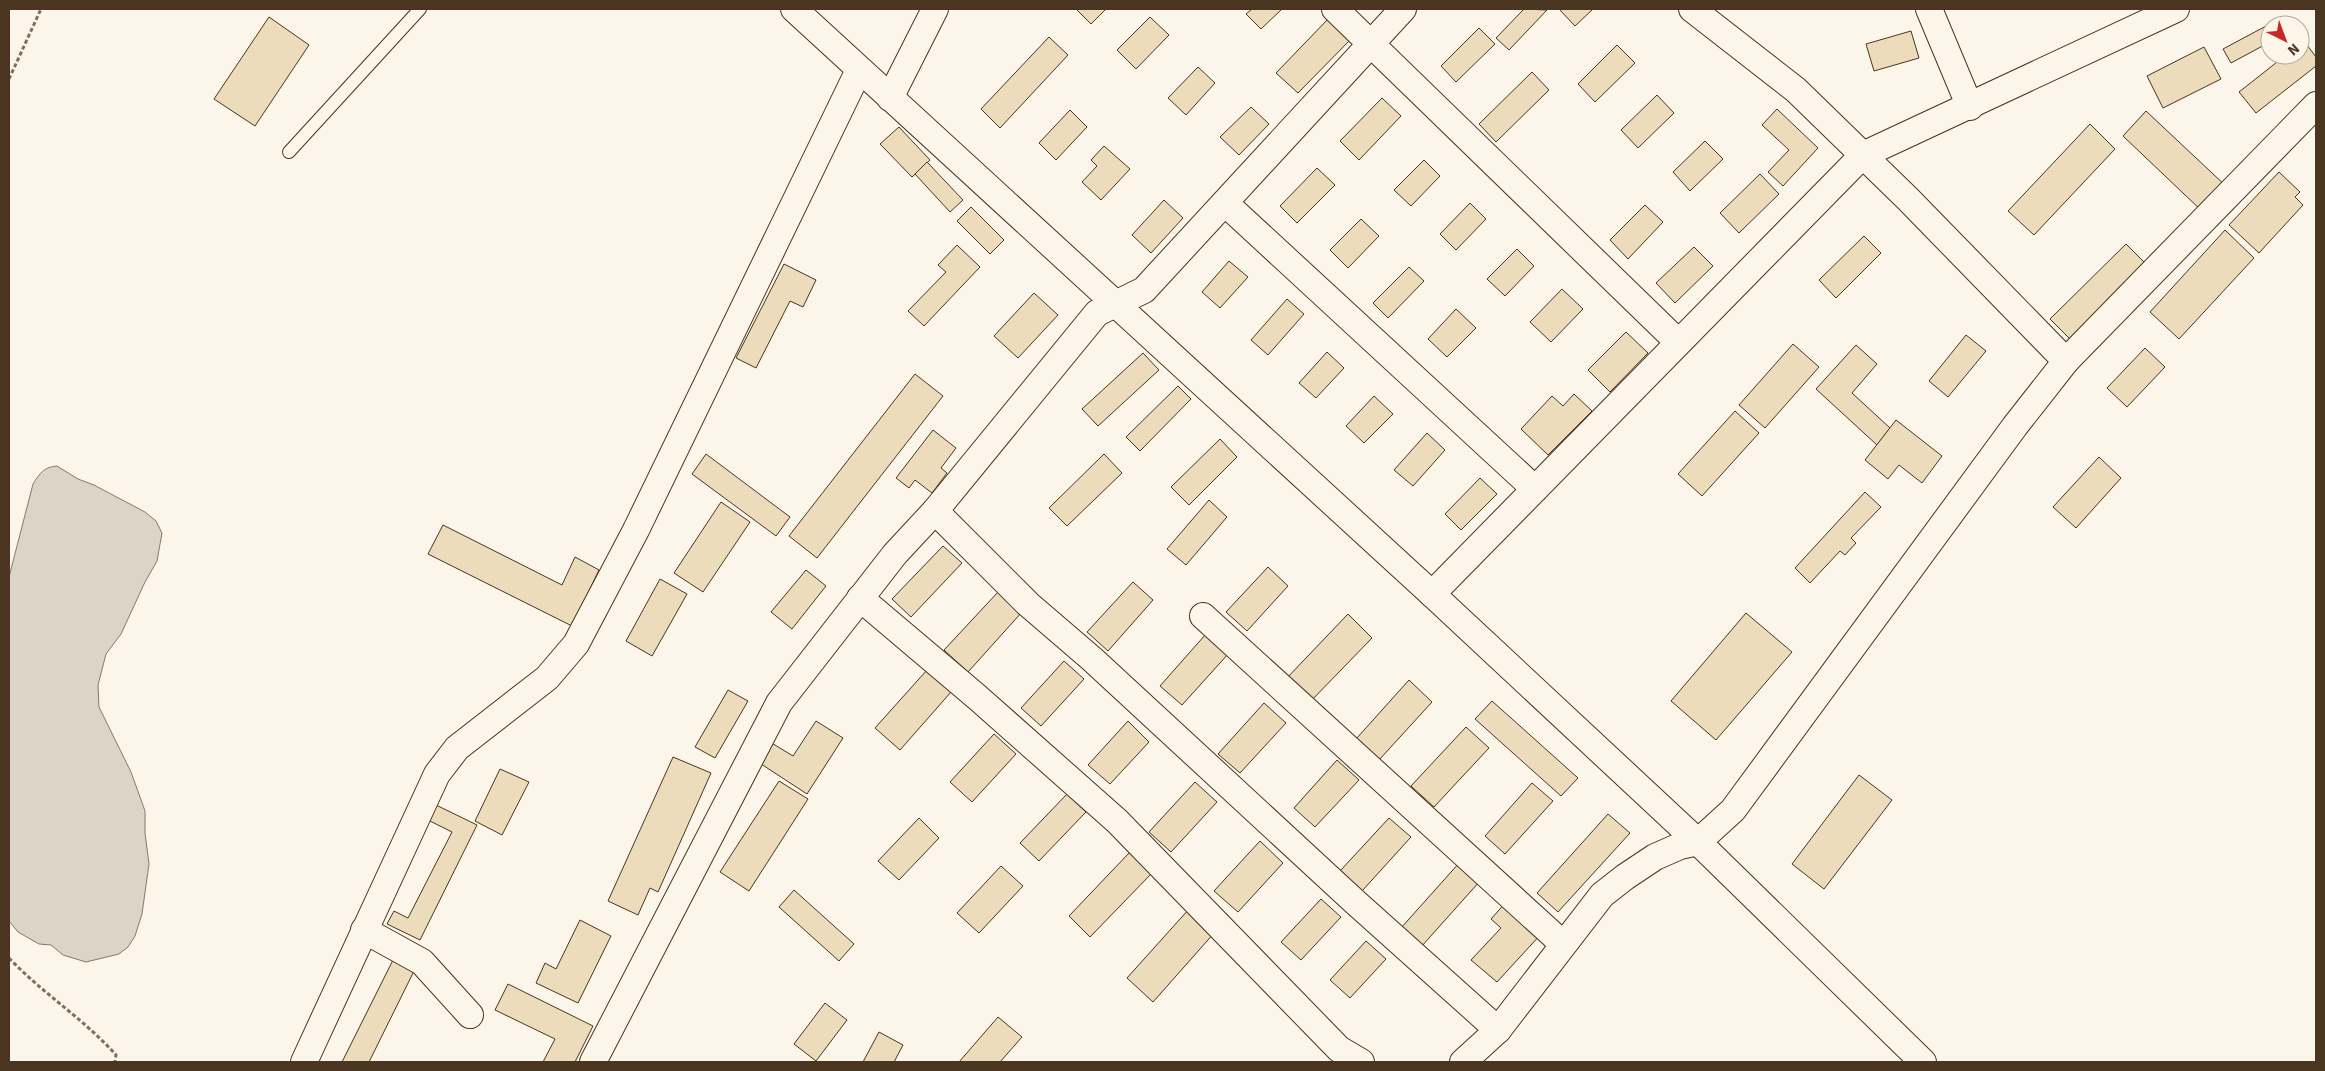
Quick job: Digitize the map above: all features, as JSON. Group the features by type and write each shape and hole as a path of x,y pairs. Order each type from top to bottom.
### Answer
{"street":[{"path":"794,9 1432,594 1698,842 1923,1062"},
{"path":"890,98 935,9"},
{"path":"1335,9 1678,342"},
{"path":"593,1062 779,703 895,554 935,511 1097,313 1144,290 1404,9"},
{"path":"1692,9 1796,90 1863,155 2066,361"},
{"path":"1929,9 1970,106"},
{"path":"1432,594 1863,155 2176,9"},
{"path":"304,1062 437,774 457,748 548,678 576,644 636,530 859,70"},
{"path":"1464,1062 1498,1030 1602,895 1624,877 1655,857 1680,846 1698,842 1733,810 2015,426 2066,361 2316,105"},
{"path":"1225,203 1535,489"},
{"path":"935,511 1028,604 1092,659 1354,901 1498,1030"},
{"path":"860,598 977,697 1116,821 1339,1049 1361,1062"},
{"path":"1203,616 1563,944"},
{"path":"364,930 422,962 470,1015"}],"lane":[{"path":"289,152 420,9"}],"path":[{"path":"9,79 41,9"},
{"path":"9,958 20,970 96,1032 116,1055 115,1062"}],"shaded area":[{"path":"57,466 78,479 94,485 145,512 156,521 162,533 157,561 121,634 106,654 98,685 99,707 131,772 145,811 145,833 149,864 142,914 135,936 128,947 119,954 86,962 63,955 51,945 39,944 18,932 9,921 9,577 33,484 43,471"}],"building":[{"path":"1076,9 1106,9 1091,24"},
{"path":"1252,9 1282,9 1261,29 1246,14"},
{"path":"1524,9 1547,10 1509,50 1496,38"},
{"path":"1559,9 1593,9 1575,26"},
{"path":"269,17 309,45 255,126 214,99"},
{"path":"1150,17 1169,35 1136,69 1117,50"},
{"path":"1330,17 1352,38 1298,93 1276,73"},
{"path":"1479,28 1495,44 1456,82 1441,66"},
{"path":"2260,29 2260,47 2231,63 2223,49"},
{"path":"1911,31 1919,58 1874,71 1866,44"},
{"path":"1049,37 1068,55 1000,128 981,109"},
{"path":"1617,45 1635,63 1595,102 1578,84"},
{"path":"2204,47 2221,79 2163,108 2147,76"},
{"path":"2310,49 2316,57 2316,66 2256,113 2239,92 2273,65 2310,65"},
{"path":"1198,67 1215,83 1186,115 1168,98"},
{"path":"1532,72 1549,90 1496,142 1479,124"},
{"path":"1657,95 1674,113 1638,148 1621,130"},
{"path":"1382,98 1401,116 1359,160 1340,141"},
{"path":"1251,107 1269,124 1239,155 1220,137"},
{"path":"1777,109 1818,148 1783,186 1768,172 1789,150 1762,125"},
{"path":"1070,110 1087,127 1056,160 1039,143"},
{"path":"2146,111 2228,188 2204,213 2123,136"},
{"path":"2090,124 2115,149 2034,235 2008,211"},
{"path":"899,127 930,160 912,177 880,144"},
{"path":"1705,141 1723,159 1690,191 1673,172"},
{"path":"1104,146 1130,169 1101,200 1082,182 1097,166 1091,160"},
{"path":"1424,160 1440,176 1411,206 1394,190"},
{"path":"927,162 963,200 950,212 915,174"},
{"path":"1317,168 1335,185 1297,223 1280,206"},
{"path":"2279,172 2300,192 2295,197 2303,205 2259,253 2229,225"},
{"path":"1760,174 1779,194 1739,233 1720,213"},
{"path":"1164,200 1183,218 1151,253 1132,235"},
{"path":"1470,203 1486,219 1456,250 1440,234"},
{"path":"1645,205 1663,222 1628,259 1610,240"},
{"path":"971,207 1004,240 990,254 957,221"},
{"path":"1361,219 1379,236 1348,268 1330,250"},
{"path":"2225,230 2254,258 2179,339 2150,312"},
{"path":"1864,236 1881,253 1836,298 1819,280"},
{"path":"2126,244 2147,265 2070,339 2050,319"},
{"path":"957,245 980,267 924,326 908,311 946,272 938,265"},
{"path":"1694,247 1713,266 1675,303 1656,283"},
{"path":"1517,249 1534,266 1505,296 1487,279"},
{"path":"1229,261 1248,277 1220,308 1202,292"},
{"path":"784,264 816,280 803,307 790,301 756,368 736,358"},
{"path":"1409,267 1424,281 1388,318 1373,303"},
{"path":"1562,289 1583,309 1551,342 1530,322"},
{"path":"1034,293 1058,315 1018,358 994,336"},
{"path":"1287,299 1304,314 1268,355 1251,340"},
{"path":"1456,309 1476,328 1447,357 1428,339"},
{"path":"1626,332 1648,353 1610,392 1588,370"},
{"path":"1966,335 1986,351 1948,397 1929,381"},
{"path":"1793,344 1819,367 1765,428 1739,405"},
{"path":"1856,345 1877,364 1852,393 1890,428 1877,445 1816,389"},
{"path":"2145,348 2165,367 2127,407 2107,388"},
{"path":"1327,352 1344,368 1316,398 1299,383"},
{"path":"1143,353 1159,370 1098,426 1082,409"},
{"path":"915,374 943,396 817,558 789,536"},
{"path":"1178,386 1191,399 1140,451 1126,437"},
{"path":"1574,394 1592,411 1548,455 1521,429 1552,396 1563,406"},
{"path":"1374,396 1393,414 1364,443 1346,426"},
{"path":"1735,411 1759,433 1702,496 1678,474"},
{"path":"1896,420 1942,456 1922,483 1899,465 1888,479 1865,460"},
{"path":"933,430 956,448 941,468 947,473 932,493 915,480 909,488 896,478"},
{"path":"1427,433 1445,450 1413,486 1394,470"},
{"path":"1220,439 1237,457 1189,505 1171,487"},
{"path":"706,454 790,517 776,536 692,474"},
{"path":"1104,454 1122,473 1067,526 1049,508"},
{"path":"2099,457 2121,478 2076,528 2053,507"},
{"path":"1480,478 1497,494 1461,530 1445,514"},
{"path":"1865,492 1881,507 1851,538 1856,543 1845,555 1840,551 1810,583 1795,568"},
{"path":"1209,500 1227,517 1186,565 1167,549"},
{"path":"721,502 750,522 703,592 674,573"},
{"path":"443,525 562,585 575,557 599,570 572,626 428,554"},
{"path":"943,546 962,563 911,617 892,599"},
{"path":"1268,567 1288,586 1247,631 1226,612"},
{"path":"806,570 826,586 792,629 771,612"},
{"path":"660,579 687,594 652,656 626,641"},
{"path":"1133,582 1153,600 1108,651 1087,632"},
{"path":"999,591 1022,612 968,672 944,650"},
{"path":"1746,613 1792,652 1716,740 1671,701"},
{"path":"1348,614 1372,638 1309,703 1285,680"},
{"path":"1206,634 1229,653 1182,705 1160,686"},
{"path":"1064,661 1084,679 1041,726 1021,708"},
{"path":"927,670 951,692 900,750 875,728"},
{"path":"1409,680 1432,702 1379,760 1356,739"},
{"path":"728,690 748,701 715,758 695,747"},
{"path":"1492,701 1578,778 1561,796 1475,719"},
{"path":"1264,703 1286,723 1240,773 1218,754"},
{"path":"816,721 843,738 807,794 758,762 770,742 793,756"},
{"path":"1128,721 1149,742 1110,784 1088,765"},
{"path":"1466,727 1489,748 1434,807 1411,786"},
{"path":"994,734 1016,754 972,802 950,782"},
{"path":"673,757 711,773 658,892 650,888 638,915 608,901"},
{"path":"1337,760 1359,780 1315,827 1294,808"},
{"path":"500,769 529,782 502,835 475,821"},
{"path":"1859,775 1892,800 1824,889 1792,864"},
{"path":"779,781 808,799 749,891 720,872"},
{"path":"1195,782 1217,802 1171,852 1149,832"},
{"path":"1532,783 1553,801 1505,854 1485,836"},
{"path":"1067,794 1086,812 1039,861 1020,843"},
{"path":"436,805 477,825 420,940 387,924 394,911 408,918 452,832 428,820"},
{"path":"1608,814 1630,833 1558,912 1537,893"},
{"path":"919,818 939,838 899,880 878,861"},
{"path":"1389,818 1411,837 1362,891 1340,871"},
{"path":"1260,841 1283,863 1238,912 1214,891"},
{"path":"1130,852 1152,873 1090,937 1069,916"},
{"path":"1460,862 1480,881 1421,947 1401,928"},
{"path":"1001,866 1023,886 979,933 957,913"},
{"path":"794,890 854,944 839,961 779,907"},
{"path":"1321,899 1341,917 1301,960 1281,942"},
{"path":"1507,901 1542,933 1497,982 1471,960 1501,928 1491,919"},
{"path":"1189,909 1215,932 1153,1002 1127,978"},
{"path":"580,920 611,936 578,1003 536,983 545,963 556,969"},
{"path":"1366,941 1386,959 1350,998 1330,980"},
{"path":"395,956 416,967 369,1062 342,1062"},
{"path":"508,984 593,1026 575,1062 543,1062 555,1039 495,1010"},
{"path":"825,1003 847,1020 816,1061 794,1044"},
{"path":"998,1017 1022,1037 1000,1062 959,1062"},
{"path":"879,1032 903,1045 894,1062 863,1062"}]}
